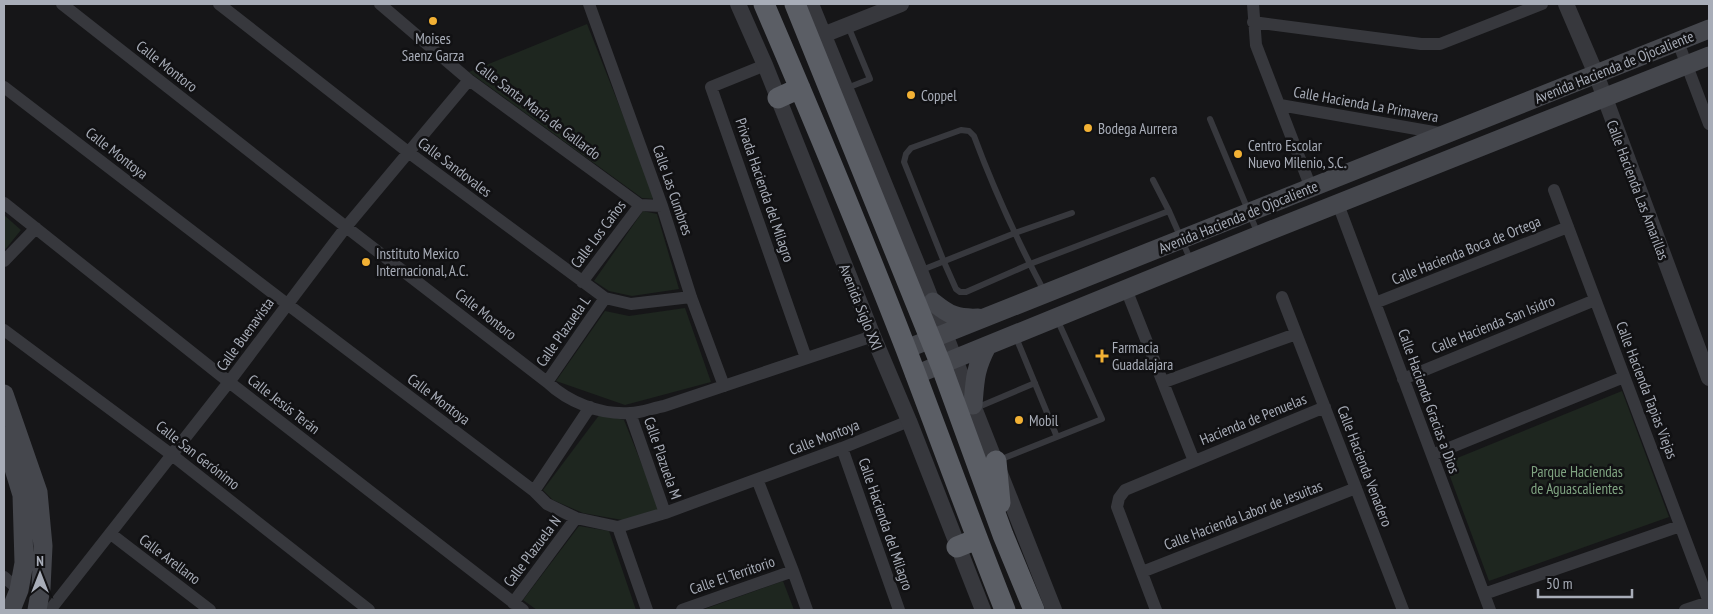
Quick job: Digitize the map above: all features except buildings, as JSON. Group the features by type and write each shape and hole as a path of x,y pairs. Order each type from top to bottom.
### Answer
{"highway":[{"name":"Avenida Siglo XXI","path":"764,4 841,187 916,375 967,543 1005,610"},
{"path":"795,4 948,362 1003,535 1034,610"},
{"path":"778,98 800,88"},
{"path":"996,462 1003,535"}],"main road":[{"name":"Avenida Hacienda de Ojocaliente","path":"906,349 1709,29"},
{"name":"Avenida Hacienda de Ojocaliente","path":"916,375 1126,288 1709,56"},
{"path":"933,302 956,317 986,318"},
{"path":"974,406 975,375 978,362 987,346"},
{"path":"4,394 38,492 43,546 38,610"},
{"path":"4,436 9,468 22,494 24,563 19,590 11,610"}],"street":[{"name":"Calle Montoro","path":"62,4 560,394 590,407 610,412 630,413 664,406 873,336"},
{"name":"Calle Sandovales","path":"219,4 408,152 605,298 631,304 691,297"},
{"name":"Calle Santa María de Gallardo","path":"380,4 469,80 640,205"},
{"name":"Calle Las Cumbres","path":"589,4 662,206 691,297 724,386"},
{"name":"Avenida Siglo XXI","path":"738,4 765,65 909,421 967,543 982,610"},
{"path":"811,4 933,302 938,337"},
{"path":"823,34 901,4"},
{"path":"1253,4 1256,45 1311,188"},
{"path":"1253,22 1421,44 1440,44 1542,4"},
{"name":"Calle Hacienda Las Amarillas","path":"1566,4 1596,74 1709,378"},
{"path":"1678,42 1709,124"},
{"name":"Privada Hacienda del Milagro","path":"765,65 711,86 806,358"},
{"name":"Calle Buenavista","path":"50,610 229,382 346,227 469,80"},
{"name":"Calle Montoya","path":"4,87 534,491 547,504 576,518 618,526 665,513 842,448 909,421"},
{"name":"Calle Hacienda La Primavera","path":"1280,105 1447,134"},
{"name":"Calle Hacienda Tapias Viejas","path":"1554,190 1709,602"},
{"name":"Calle Jesús Terán","path":"4,202 229,382 518,606"},
{"name":"Calle Hacienda Gracias a Dios","path":"1338,204 1490,610"},
{"path":"640,205 662,206"},
{"name":"Calle Los Caños","path":"582,282 640,205"},
{"name":"Calle Hacienda Boca de Ortega","path":"1375,303 1568,227"},
{"path":"4,261 36,228"},
{"path":"1126,288 1194,461"},
{"name":"Calle Hacienda Venadero","path":"1282,297 1403,610"},
{"name":"Calle Plazuela L","path":"547,382 605,298"},
{"name":"Calle Hacienda San Isidro","path":"1404,378 1595,300"},
{"name":"Calle San Gerónimo","path":"4,330 172,455 369,610"},
{"path":"1164,382 1296,334"},
{"path":"948,362 974,406 1054,610"},
{"path":"1432,455 1624,377"},
{"path":"534,491 590,407"},
{"name":"Hacienda de Penuelas","path":"1156,610 1117,506 1119,498 1125,490 1324,407"},
{"name":"Calle Plazuela M","path":"630,413 665,513"},
{"name":"Calle Hacienda del Milagro","path":"842,448 899,610"},
{"path":"757,479 794,571 807,610"},
{"name":"Calle Hacienda Labor de Jesuitas","path":"1142,572 1356,488"},
{"name":"Calle Plazuela N","path":"518,606 576,518"},
{"path":"618,526 647,610"},
{"path":"1484,594 1680,526"},
{"name":"Calle Arellano","path":"111,534 210,610"},
{"name":"Calle El Territorio","path":"682,610 794,571"},
{"path":"4,576 19,590"},
{"path":"1685,610 1709,602"}],"lane":[{"path":"845,89 870,79 847,25"},
{"path":"1210,119 1259,235"},
{"path":"1045,294 1030,264 1015,234 974,136 969,131 961,130 911,148 906,154 904,162 944,262 956,289 960,292 966,292 1030,264 1169,211"},
{"path":"1153,180 1192,262"},
{"path":"920,271 1072,213"},
{"path":"996,462 1102,419 1056,317"},
{"path":"1015,334 1058,437"},
{"path":"974,406 1035,383"}],"green space":[{"path":"587,24 656,199 642,198 469,72"},
{"path":"643,211 657,214 679,289 632,296 609,291 594,281"},
{"path":"4,215 21,230 4,251"},
{"path":"685,308 711,382 625,405 556,381 605,311 629,316"},
{"name":"Parque Haciendas de Aguascalientes","path":"1622,391 1669,517 1489,581 1445,463"},
{"path":"600,414 624,420 660,510 622,520 583,513 553,500 543,490"},
{"path":"579,526 609,531 636,610 537,610 523,600"},
{"path":"783,581 794,610 702,610"}],"place":[{"name":"Moises Saenz Garza","path":"433,21"},
{"name":"Coppel","path":"911,95"},
{"name":"Bodega Aurrera","path":"1088,128"},
{"name":"Centro Escolar Nuevo Milenio, S.C.","path":"1238,154"},
{"name":"Instituto Mexico Internacional, A.C.","path":"366,262"},
{"name":"Farmacia Guadalajara","path":"1102,356"},
{"name":"Mobil","path":"1019,420"}]}
